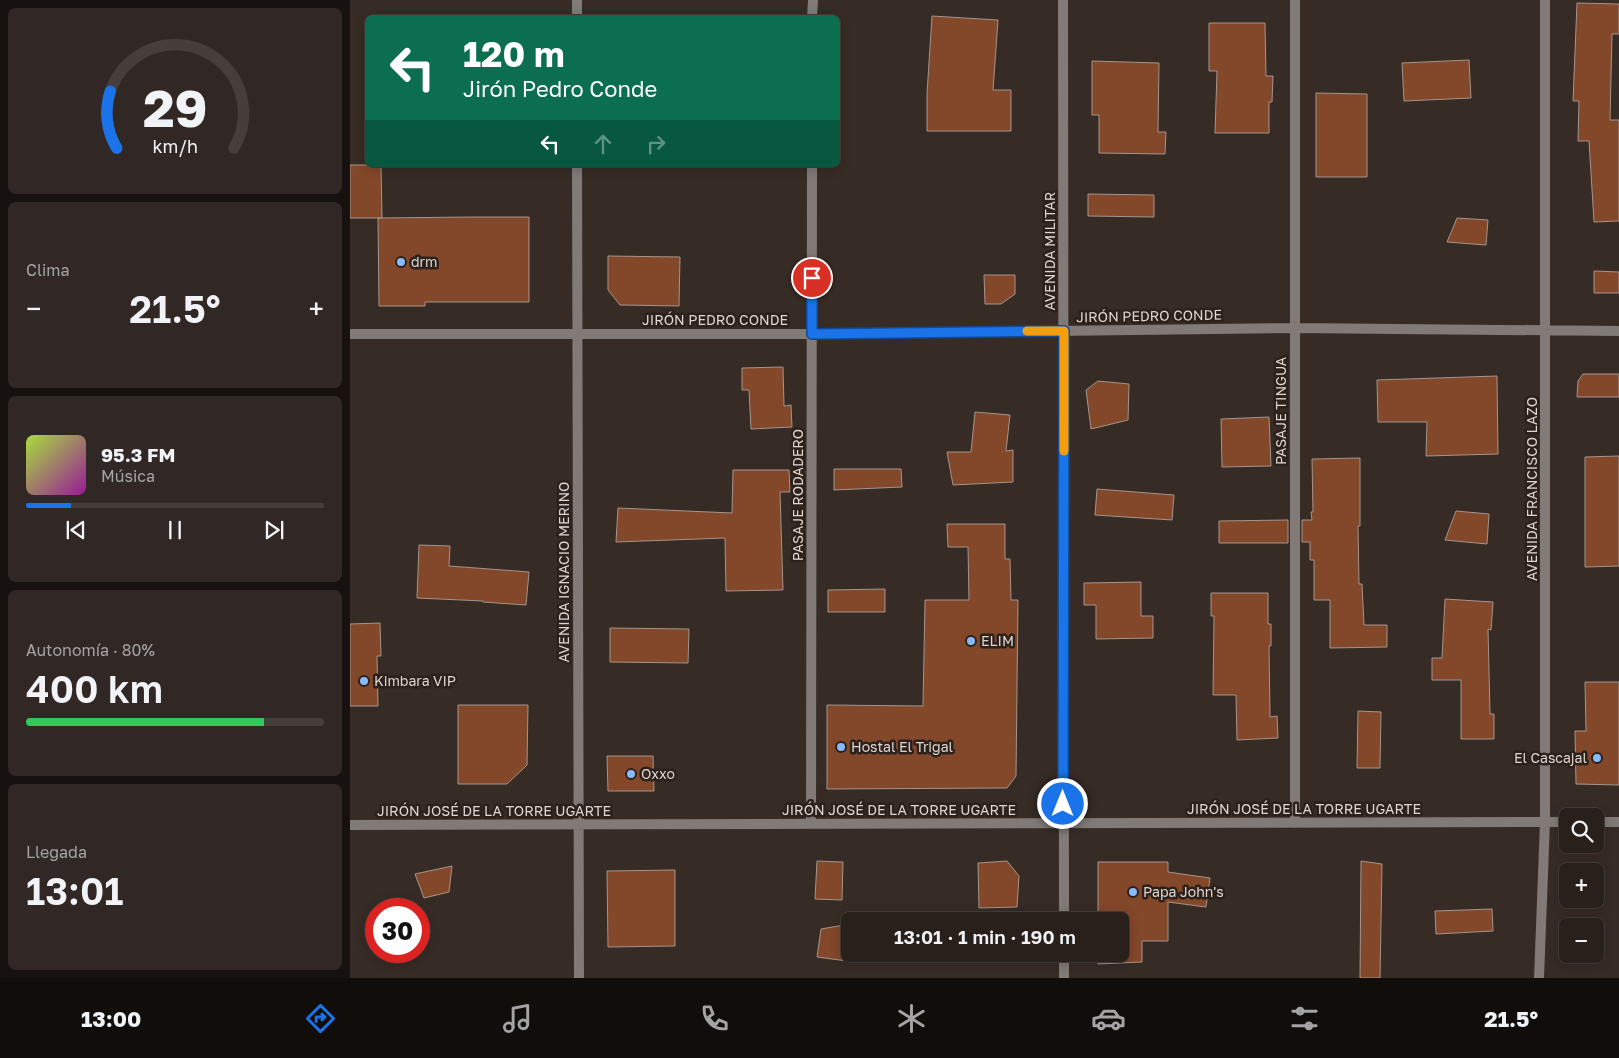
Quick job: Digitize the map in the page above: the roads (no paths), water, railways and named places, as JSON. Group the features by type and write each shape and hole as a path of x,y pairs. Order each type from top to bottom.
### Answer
{"street":[{"path":"577,0 577,15"},
{"path":"812,15 813,0"},
{"name":"AVENIDA MILITAR","path":"1064,0 1064,912"},
{"name":"PASAJE TINGUA","path":"1295,0 1295,823"},
{"name":"AVENIDA FRANCISCO LAZO","path":"1539,978 1545,822 1545,0"},
{"name":"AVENIDA IGNACIO MERINO","path":"577,167 579,978"},
{"name":"PASAJE RODADERO","path":"811,824 812,167"},
{"name":"JIRÓN PEDRO CONDE","path":"350,334 812,334 1295,328 1619,331"},
{"name":"JIRÓN JOSÉ DE LA TORRE UGARTE","path":"350,825 1559,822"},
{"path":"1604,822 1619,822"},
{"path":"1064,962 1064,978"}],"place":[{"name":"drm","path":"401,262"},
{"name":"ELIM","path":"971,641"},
{"name":"Kimbara VIP","path":"364,681"},
{"name":"Hostal El Trigal","path":"841,747"},
{"name":"El Cascajal","path":"1597,758"},
{"name":"Oxxo","path":"631,774"},
{"name":"Papa John's","path":"1133,892"}]}
